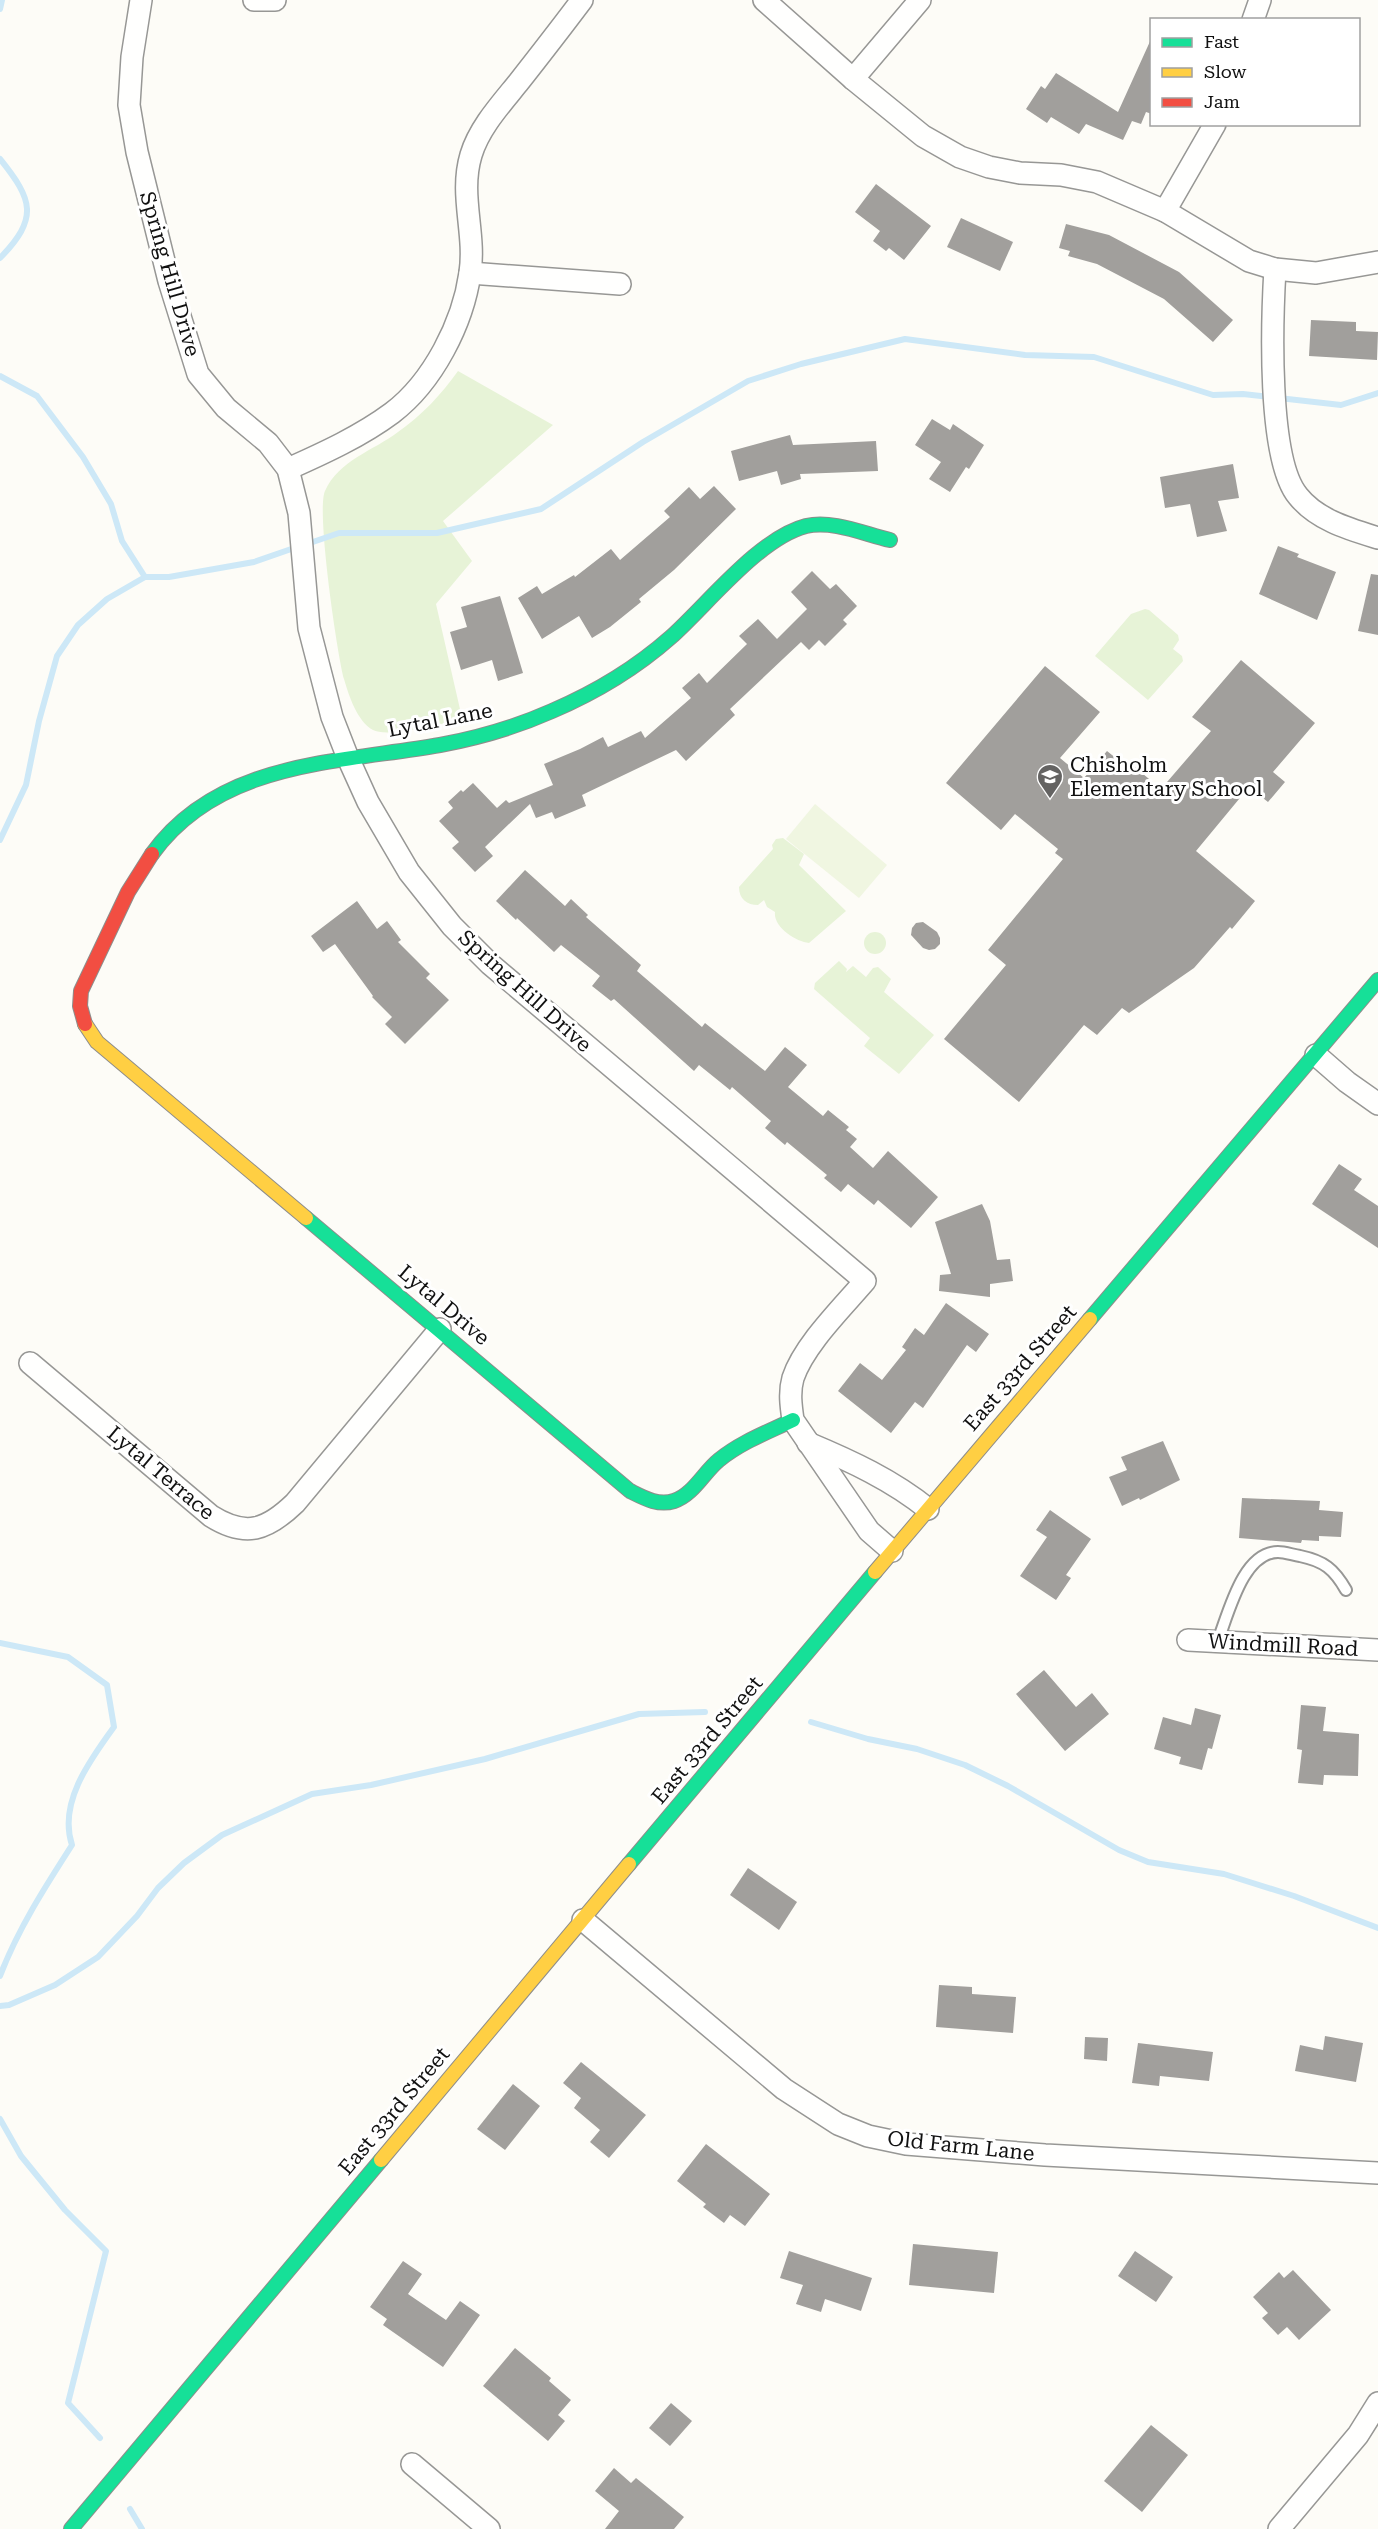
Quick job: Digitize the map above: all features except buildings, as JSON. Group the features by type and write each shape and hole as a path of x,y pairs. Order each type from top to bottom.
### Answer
{"street":[{"name":"Spring Hill Drive","path":"141,0 132,57 129,105 137,152 169,281 198,374 226,408 268,443 288,469 299,513 309,628 332,717 368,802 409,872 467,941 490,964 865,1281 802,1358 793,1379 790,1398 792,1420"},
{"path":"254,0 275,0"},
{"path":"288,469 339,446 393,412 429,374 454,333 470,273 471,243 465,189 472,154 490,119 582,0"},
{"path":"764,0 853,79 923,136 960,157 989,167 1020,173 1061,176 1096,182 1165,211 1250,261 1275,269 1316,273 1378,262"},
{"path":"853,79 920,0"},
{"path":"1254,18 1260,0"},
{"path":"1165,211 1214,126"},
{"path":"1275,269 1272,351 1281,460 1296,494 1312,511 1350,530 1378,538"},
{"path":"470,273 620,284"},
{"name":"Lytal Lane","path":"85,1027 80,1013 81,991 143,865 167,835 199,808 241,783 314,762 441,745 505,729 576,700 611,682 642,660 671,637 751,561 792,531 807,526 831,526 890,540"},
{"name":"East 33rd Street","path":"71,2529 892,1551 1378,980"},
{"name":"Lytal Drive","path":"85,1027 97,1042 630,1491 661,1504 683,1497 710,1466 735,1449 792,1420"},
{"path":"1316,1055 1378,1104"},
{"name":"Lytal Terrace","path":"30,1363 211,1516 226,1526 241,1529 258,1528 278,1520 296,1503 440,1329"},
{"path":"792,1420 869,1531 892,1551"},
{"path":"808,1443 845,1458 902,1488 928,1509"},
{"name":"Windmill Road","path":"1188,1640 1378,1650"},
{"name":"Old Farm Lane","path":"583,1920 784,2089 838,2124 868,2136 906,2144 1045,2155 1378,2173"},
{"path":"1279,2529 1358,2435 1378,2403"},
{"path":"412,2464 489,2529"}],"lane":[{"path":"1217,1643 1245,1572 1260,1557 1276,1552 1325,1563 1337,1574 1346,1590"}],"green space":[{"path":"458,371 553,425 443,521 472,561 436,604 462,718 417,729 380,732 373,730 362,721 351,700 344,679 325,552 323,503 325,491 339,471 398,432 423,412"},
{"path":"1145,609 1178,635 1179,640 1173,649 1182,656 1183,661 1148,700 1095,656 1131,614"},
{"path":"815,804 887,865 859,898 786,839"},
{"path":"783,838 804,854 799,865 846,911 809,943 786,933 775,918 775,912 767,907 764,900 758,905 750,904 742,898 739,891 739,887 773,849 772,845 776,839"},
{"path":"871,932 879,932 886,939 886,947 879,954 871,954 864,947 864,939"},
{"path":"839,961 847,969 846,972 853,966 866,977 873,968 878,967 891,979 884,992 934,1035 899,1074 864,1046 870,1038 814,989 815,983"}],"waterway":[{"path":"0,9 2,0"},
{"path":"0,159 19,186 27,209 26,220 21,231 0,258"},
{"path":"307,544 339,533 437,533 541,509 643,442 748,381 801,364 905,339 1025,355 1094,357 1213,395 1243,394 1341,405 1378,393"},
{"path":"0,376 37,396 83,457 111,504 122,541 145,577"},
{"path":"0,840 26,785 39,721 57,656 78,625 107,599 145,577 169,577 254,562 297,547"},
{"path":"0,1643 68,1657 107,1685 114,1727 86,1768 73,1798 69,1813 72,1845 24,1925 0,1976"},
{"path":"0,2006 9,2005 55,1985 98,1957 137,1916 158,1888 184,1863 222,1835 312,1794 371,1785 485,1759 639,1714 705,1712"},
{"path":"811,1722 868,1739 917,1749 965,1765 1008,1786 1119,1850 1148,1862 1224,1874 1294,1896 1378,1928"},
{"path":"0,2119 21,2156 65,2210 106,2251 68,2403 100,2438"},
{"path":"130,2509 142,2529"}],"traffic: fast":[{"path":"152,854 179,823 211,800 246,783 283,771 322,763 440,745 483,735 511,727 568,704 614,679 658,648 752,558 788,533 806,526 827,525 848,528 890,540"},
{"path":"1090,1319 1378,980"},
{"path":"306,1218 630,1491 646,1499 662,1503 681,1498 727,1454 793,1420"},
{"path":"629,1864 875,1572"},
{"path":"71,2529 381,2160"}],"traffic: slow":[{"path":"85,1024 97,1042 306,1218"},
{"path":"875,1572 1090,1319"},
{"path":"381,2160 629,1864"}],"traffic: jam":[{"path":"85,1024 80,1006 81,991 128,892 152,854"}],"place":[{"name":"Chisholm Elementary School","path":"1050,800"}]}
